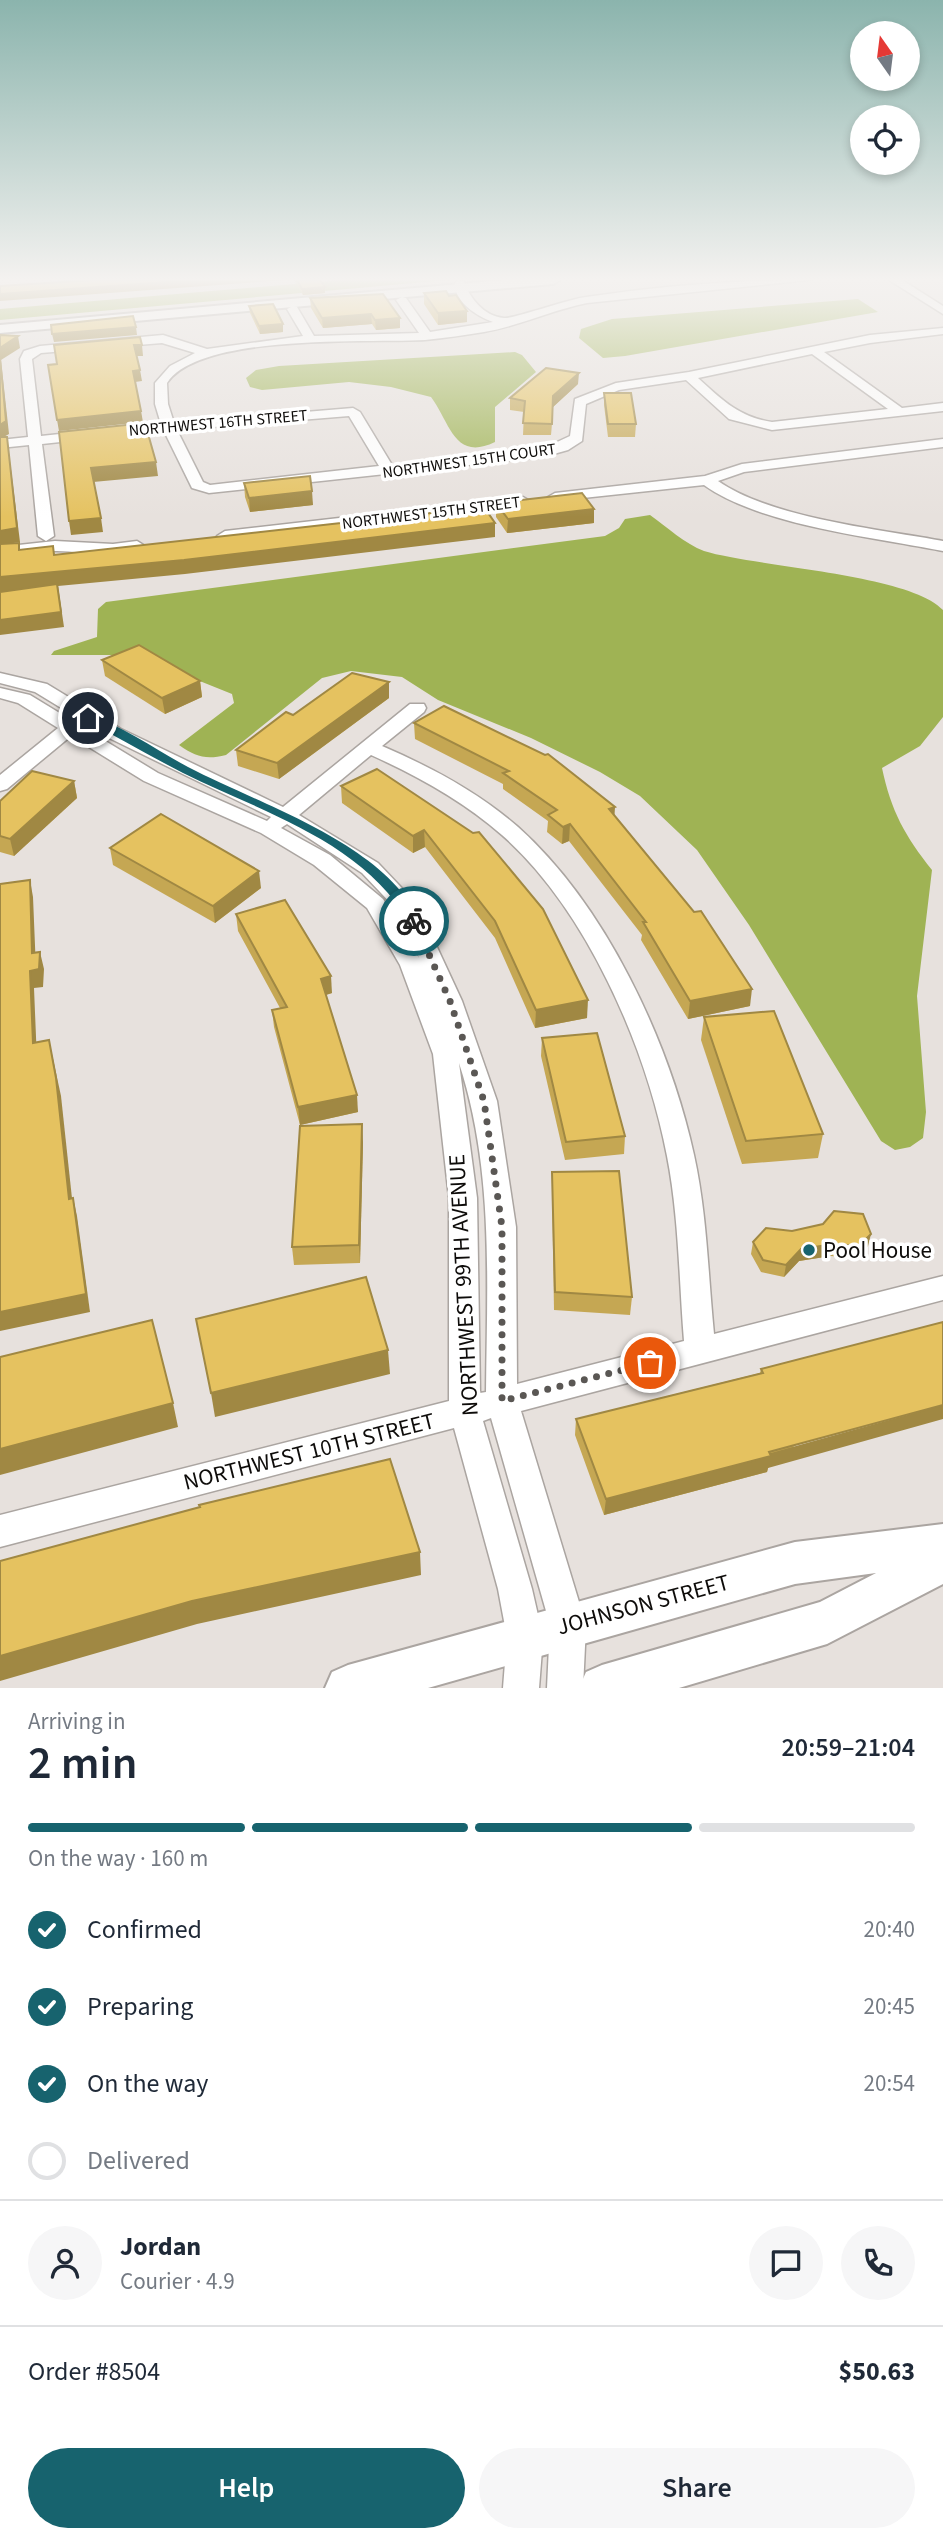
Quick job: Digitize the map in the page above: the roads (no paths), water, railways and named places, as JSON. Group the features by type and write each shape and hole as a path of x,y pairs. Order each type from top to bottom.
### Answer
{"street":[{"path":"26,359 46,536"},
{"path":"170,426 160,396 160,383 181,365 194,359"},
{"path":"689,376 767,359"},
{"path":"826,359 900,412"},
{"path":"689,376 736,420 750,424 772,426 943,407"},
{"name":"NORTHWEST 15TH COURT","path":"170,426 197,485 209,489 543,453 563,447 577,438 580,402 615,387 689,376"},
{"name":"NORTHWEST 16TH STREET","path":"0,444 170,426 353,412 389,471"},
{"name":"NORTHWEST 15TH STREET","path":"210,538 707,480 742,468 943,443"},
{"path":"707,480 715,489 758,506 943,546"},
{"path":"0,552 55,546 113,549 155,544"},
{"name":"NORTHWEST 99TH AVENUE","path":"0,678 41,688 88,718 277,822 370,867 409,909 450,1001 484,1101 502,1227 502,1401 568,1625 565,1688"},
{"name":"NORTHWEST 99TH AVENUE","path":"0,693 24,699 151,777 277,822 375,904 412,965 445,1054 463,1198 465,1411 515,1589 524,1637 521,1688"},
{"path":"277,822 416,708"},
{"path":"0,786 70,728 88,718"},
{"path":"368,747 415,769 455,793 527,848 576,907 620,985 666,1101 682,1167 688,1200 700,1350"},
{"name":"NORTHWEST 10TH STREET","path":"0,1531 943,1288"},
{"name":"JOHNSON STREET","path":"348,1688 795,1563 943,1544"},
{"path":"602,1688 827,1622 943,1561"}],"place":[{"name":"Pool House","path":"809,1250"}]}
